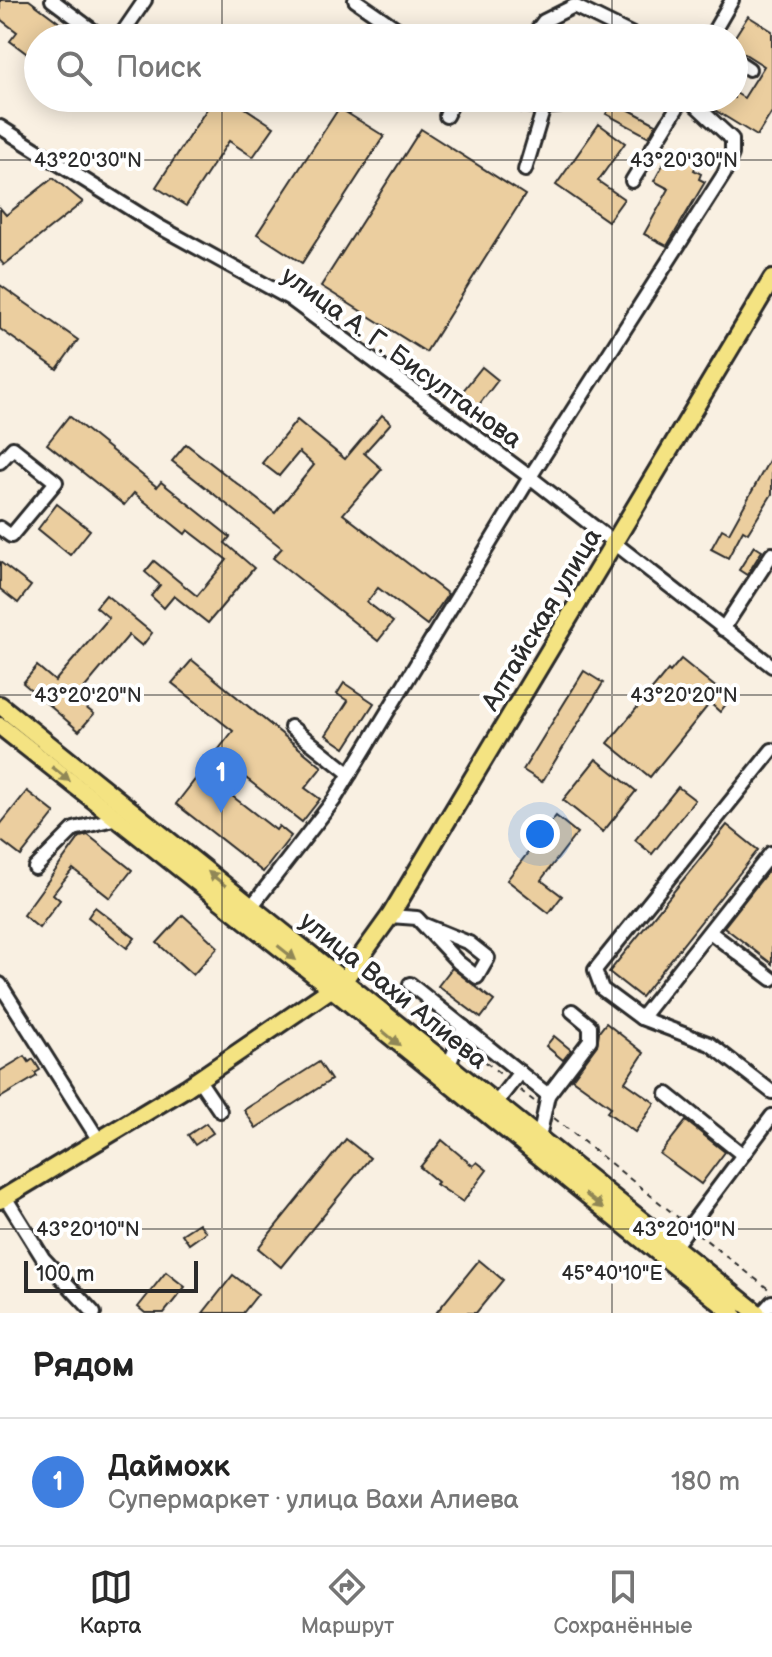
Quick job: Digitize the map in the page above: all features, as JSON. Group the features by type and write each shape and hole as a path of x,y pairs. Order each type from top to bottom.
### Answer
{"main road":[{"name":"Алтайская улица","path":"3,1199 199,1080 338,984 390,916 772,279"},
{"name":"улица Вахи Алиева","path":"0,705 251,907 338,984 733,1313"},
{"name":"улица Вахи Алиева","path":"0,726 117,818 449,1065 760,1313"}],"street":[{"path":"52,0 84,24"},
{"path":"129,24 145,0"},
{"path":"355,0 390,24"},
{"path":"718,24 732,0"},
{"path":"542,24 574,6 611,24"},
{"path":"446,116 448,112"},
{"path":"525,170 542,112"},
{"path":"632,181 677,112"},
{"path":"251,907 334,800 530,477 700,213 728,164 732,139 701,112"},
{"name":"улица А. Г. Бисултанова","path":"0,127 158,226 289,298 530,477 772,666"},
{"path":"0,462 13,448 56,482 11,536 0,528"},
{"path":"723,629 772,554"},
{"path":"291,727 350,774"},
{"path":"772,750 768,765 595,970 602,989 641,1018 710,1044 772,1092"},
{"path":"35,868 74,829 117,818"},
{"path":"641,1018 771,853"},
{"path":"390,916 417,918 458,962 477,977 488,958 469,943 425,925"},
{"path":"710,932 772,979"},
{"path":"0,984 100,1142"},
{"path":"410,984 464,1027 516,1077 548,1095"},
{"path":"539,1138 548,1095 590,1040 590,1026 572,1011"},
{"path":"449,1065 464,1027"},
{"path":"496,1103 516,1077"},
{"path":"199,1080 220,1111"},
{"path":"667,1094 743,1155"},
{"path":"674,1247 772,1116"},
{"path":"3,1199 43,1258 94,1313"},
{"path":"760,1313 772,1302"}],"path":[{"path":"383,995 406,997"},
{"path":"417,1006 459,1040 516,1077 544,1109 772,1291"}],"building":[{"path":"0,0 29,0 61,24 24,24 24,52 10,41 17,32 0,19"},
{"path":"748,16 772,31 772,112 757,136 718,112 748,112 748,92 764,66 748,56 748,24 743,24"},
{"path":"205,112 251,112 274,127 253,157 229,141 186,206 156,187"},
{"path":"336,112 345,112 384,136 302,263 257,234"},
{"path":"633,112 656,124 649,137 606,114"},
{"path":"599,124 625,143 598,181 624,199 608,221 556,185"},
{"path":"421,129 525,195 426,352 321,286"},
{"path":"690,148 702,154 694,170 701,174 699,179 705,182 667,246 644,234 669,189 654,181 665,161 672,164 675,160 682,164"},
{"path":"53,178 83,202 4,265 0,260 0,208 6,215"},
{"path":"0,285 78,340 57,369 0,329"},
{"path":"482,367 498,380 471,415 454,402"},
{"path":"382,415 391,423 364,453 382,469 343,514 448,594 427,625 378,588 367,602 393,622 378,641 273,558 282,548 172,461 186,444 275,513 314,465 299,452 279,476 262,463 297,420 345,459"},
{"path":"69,416 157,487 161,482 230,537 225,543 254,568 208,623 174,596 164,608 151,596 160,585 145,572 154,561 197,596 227,560 188,530 185,534 134,493 124,505 47,444"},
{"path":"772,455 772,494 748,533 743,530 728,558 711,549 722,529 729,533"},
{"path":"57,504 90,530 70,555 38,529"},
{"path":"754,546 762,551 747,575 739,570"},
{"path":"0,562 31,586 18,603 0,589"},
{"path":"106,595 152,633 142,646 129,635 75,699 94,714 79,731 23,683 37,666 55,681 109,618 96,607"},
{"path":"681,659 730,699 720,712 710,703 650,777 608,743 668,670 670,672"},
{"path":"192,660 322,767 305,788 320,799 302,822 215,754 233,731 172,683"},
{"path":"584,671 603,683 542,782 523,770"},
{"path":"344,683 374,703 345,748 326,735 348,701 337,694"},
{"path":"596,759 636,791 603,832 563,800"},
{"path":"201,772 276,830 279,826 291,836 263,872 176,804"},
{"path":"678,787 695,800 652,854 635,840"},
{"path":"27,791 55,813 21,856 0,840 0,825"},
{"path":"556,816 577,833 541,880 562,896 549,913 507,880"},
{"path":"727,825 758,850 641,997 609,972"},
{"path":"88,835 132,870 110,898 73,869 53,894 60,900 39,928 23,915 80,837"},
{"path":"772,866 772,964 724,927"},
{"path":"95,907 135,938 127,948 88,917"},
{"path":"183,915 218,947 193,975 157,943"},
{"path":"452,968 494,1001 481,1018 438,986"},
{"path":"606,1023 644,1053 625,1082 655,1103 635,1132 607,1112 611,1107 572,1079 597,1045 599,1032"},
{"path":"554,1036 571,1050 563,1060 546,1046"},
{"path":"25,1056 29,1062 33,1059 40,1070 35,1073 37,1076 0,1098 0,1071"},
{"path":"319,1062 331,1080 256,1128 244,1110"},
{"path":"686,1121 725,1152 701,1184 660,1154"},
{"path":"206,1123 213,1133 195,1145 188,1135"},
{"path":"346,1139 370,1158 281,1267 258,1248"},
{"path":"442,1140 473,1166 477,1162 487,1170 463,1202 436,1184 438,1182 420,1167"},
{"path":"199,1223 206,1232 189,1244 182,1234"},
{"path":"479,1260 503,1280 476,1313 436,1313"},
{"path":"166,1272 185,1287 164,1313 145,1313 138,1307"},
{"path":"233,1275 258,1294 243,1313 203,1313"}],"place":[{"name":"Даймохк","path":"221,813"}]}
